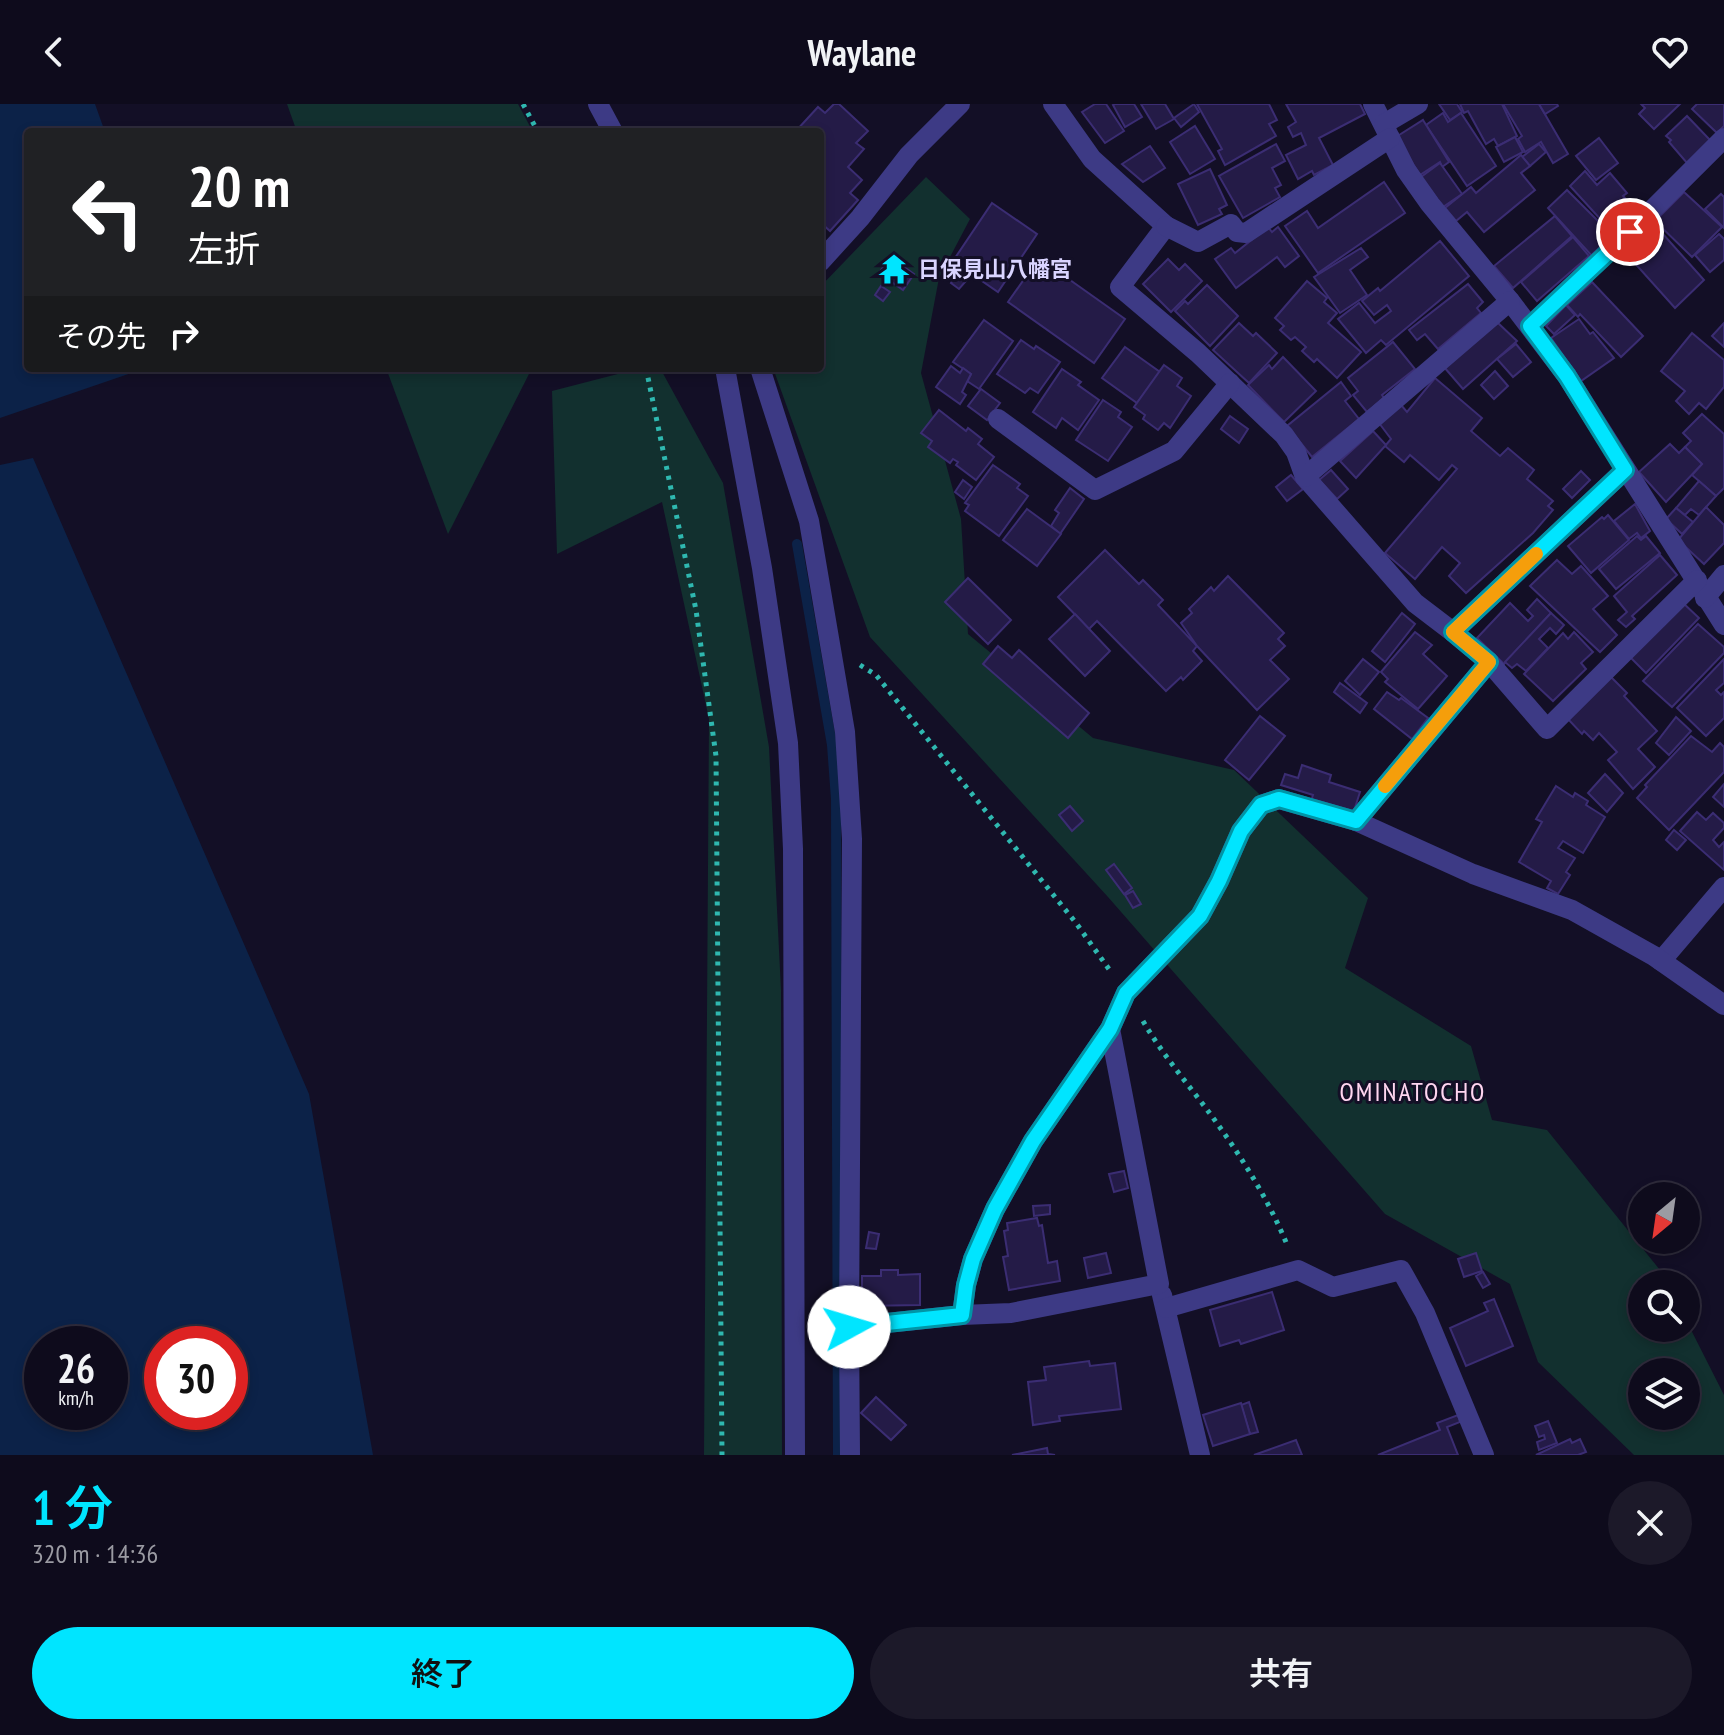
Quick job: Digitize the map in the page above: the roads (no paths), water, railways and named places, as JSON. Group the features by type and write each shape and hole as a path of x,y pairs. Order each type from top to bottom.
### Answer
{"street":[{"path":"598,104 611,128"},
{"path":"824,258 860,218 909,155 960,104"},
{"path":"1053,104 1092,159 1166,226 1198,242 1231,224 1237,232 1246,233 1387,131 1418,104"},
{"path":"1373,104 1406,170 1567,376 1724,625"},
{"path":"1530,326 1724,138"},
{"path":"1166,226 1120,287 1230,383 1284,435 1296,452 1305,477 1415,603 1489,662 1547,729 1701,589 1724,575"},
{"path":"1305,477 1510,301"},
{"path":"726,372 762,568 788,743 793,849 795,1455"},
{"path":"761,372 809,521 845,732 852,839 850,1455"},
{"path":"998,419 1095,490 1174,451 1230,383"},
{"path":"1453,632 1625,470"},
{"path":"1356,821 1489,662"},
{"path":"962,1315 973,1259 995,1209 1033,1141 1110,1029 1126,993 1200,916 1241,831 1261,805 1279,799 1356,821 1473,874 1572,910 1661,961 1724,1005"},
{"path":"1661,961 1724,887"},
{"path":"1110,1029 1159,1284 1200,1455"},
{"path":"1166,1308 1298,1270 1333,1287 1401,1270 1425,1313 1484,1455"},
{"path":"849,1327 1011,1313 1159,1284"}],"water":[{"path":"0,104 95,104 104,128 24,128 24,372 134,372 0,418"},
{"path":"33,458 309,1094 373,1455 0,1455 0,465"}],"waterway":[{"path":"797,544 832,745 836,799 838,1455"}],"place":[{"name":"日保見山八幡宮","path":"894,269"}],"district":[{"name":"OMINATOCHO","path":"1413,1091"}]}
